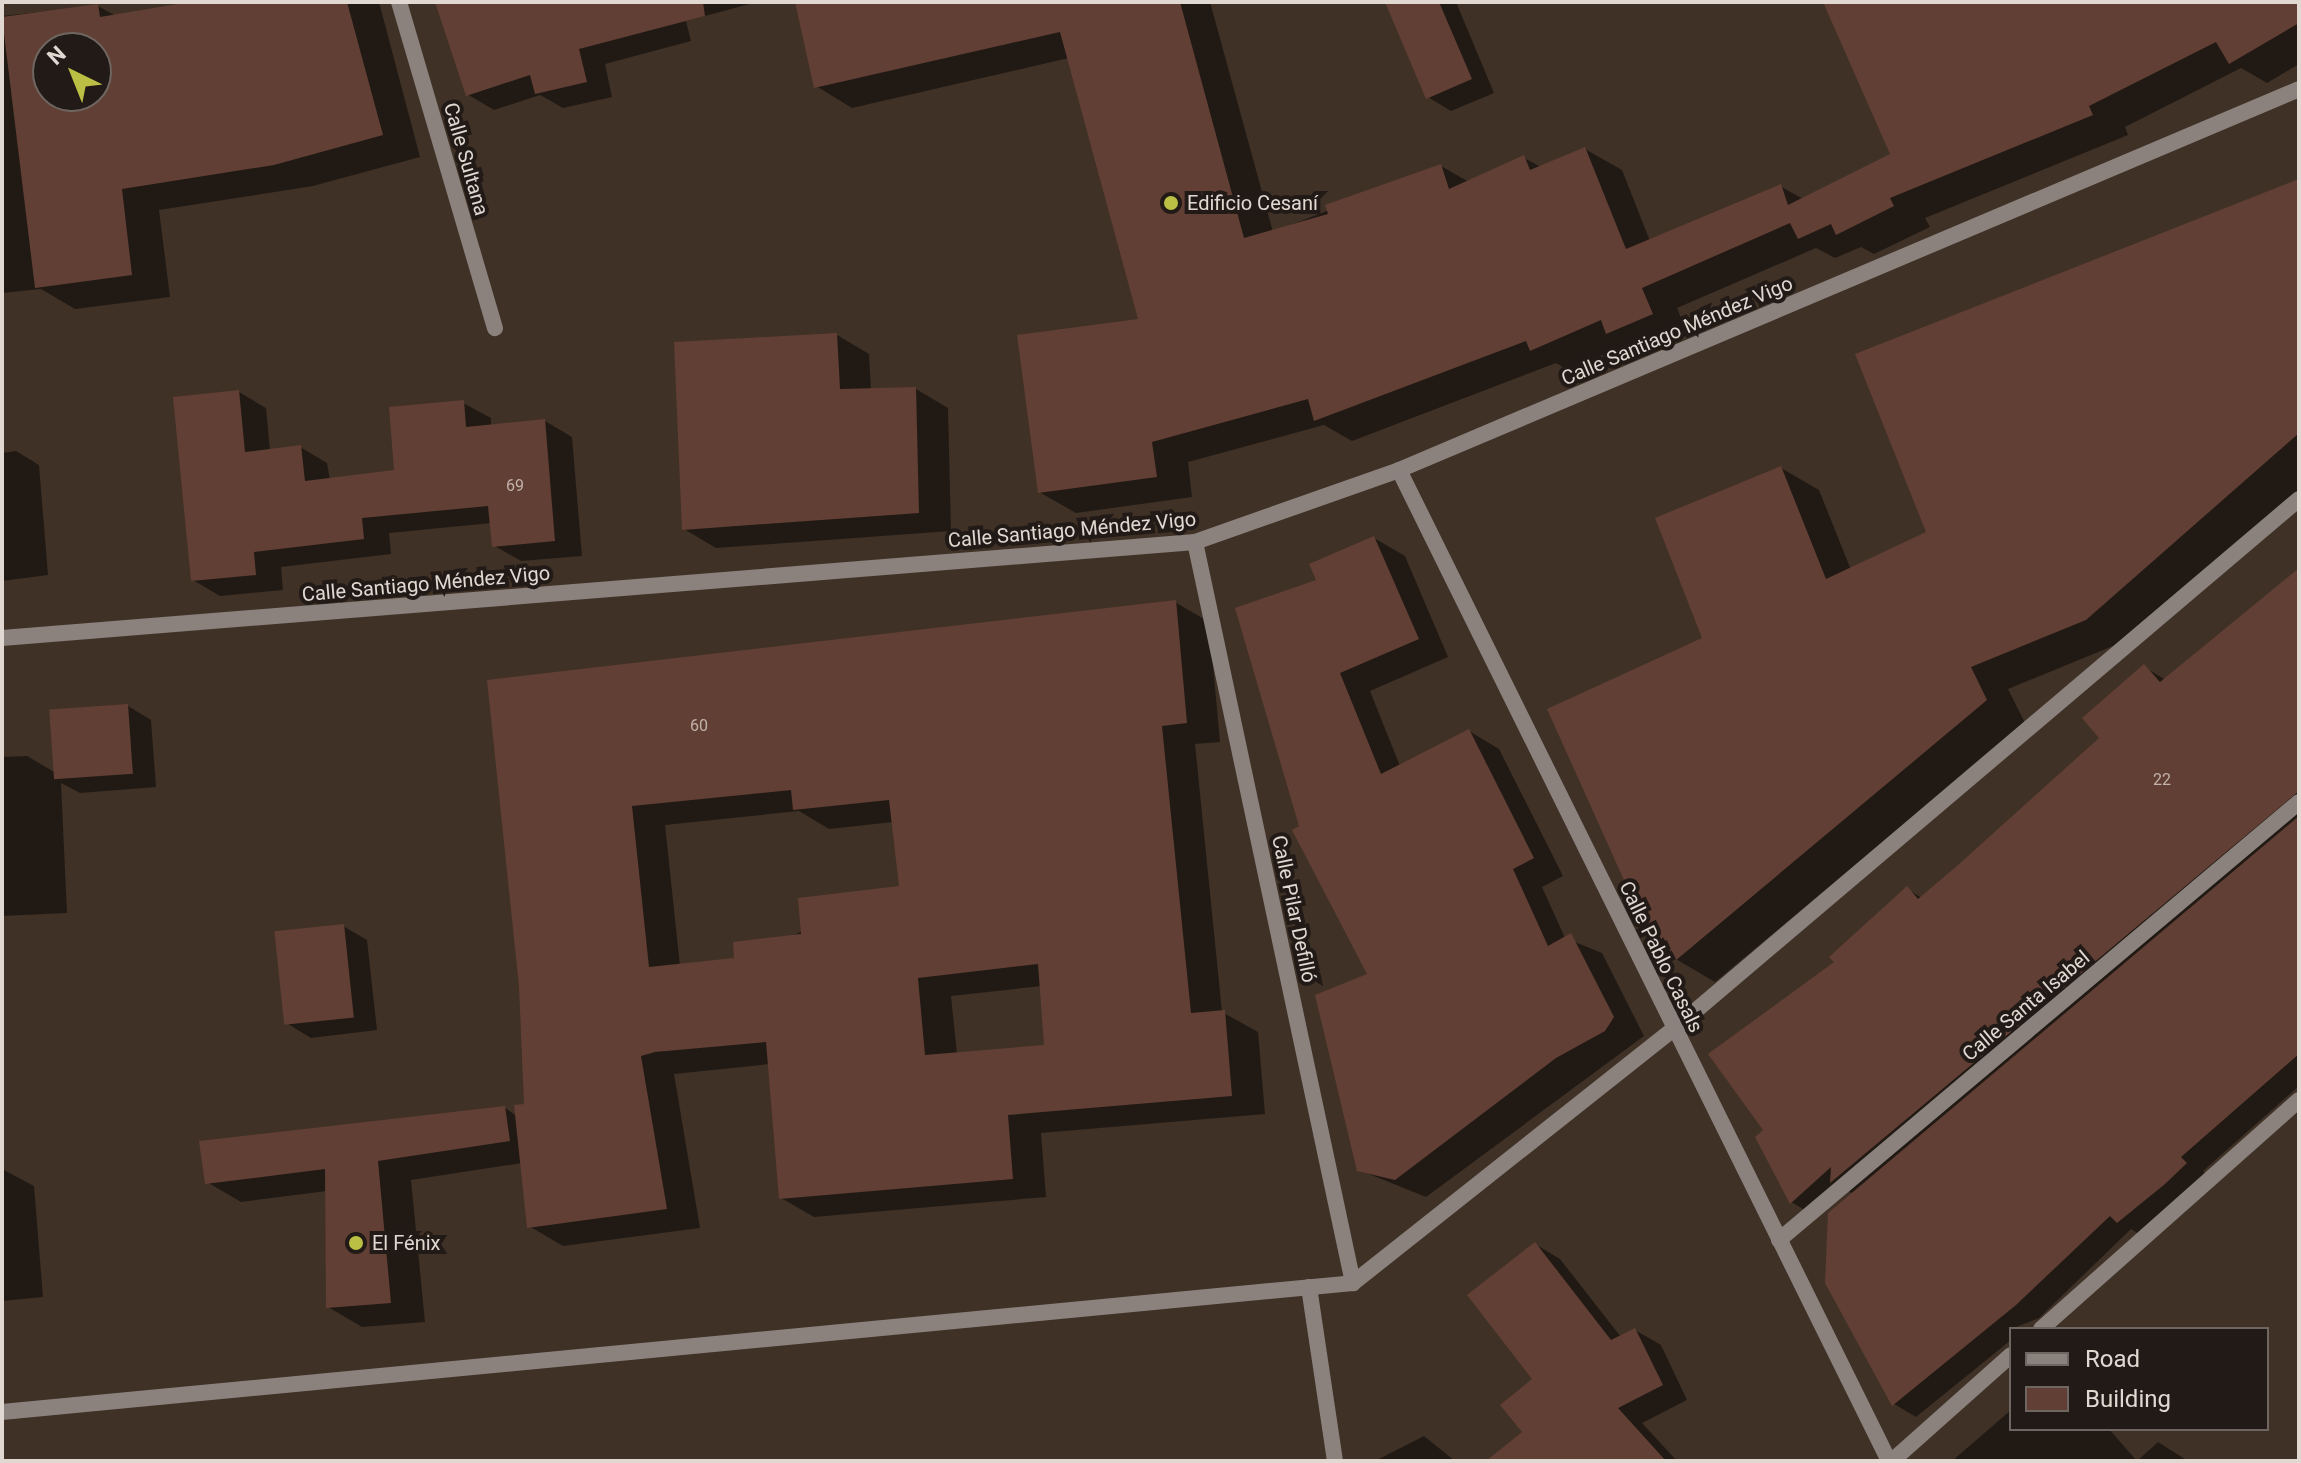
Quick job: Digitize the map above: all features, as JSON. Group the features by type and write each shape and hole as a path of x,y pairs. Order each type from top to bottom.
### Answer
{"street":[{"name":"Calle Sultana","path":"399,2 495,328"},
{"name":"Calle Santiago Méndez Vigo","path":"2,638 1195,542 1399,470 2299,89"},
{"name":"Calle Pablo Casals","path":"1399,470 1890,1461"},
{"path":"2,1412 1353,1283 1674,1029 2299,499"},
{"name":"Calle Pilar Defilló","path":"1195,542 1353,1283"},
{"name":"Calle Santa Isabel","path":"1779,1240 2299,802"},
{"path":"2043,1327 2299,1100"},
{"path":"1309,1287 1335,1461"},
{"path":"1890,1461 2009,1357"}],"building":[{"path":"189,2 347,2 383,135 274,165 122,189 132,275 35,288 2,17 98,4 100,17"},
{"path":"435,2 703,2 705,16 579,49 587,82 535,94 530,75 466,96"},
{"path":"795,2 1180,2 1244,238 1328,214 1325,205 1441,164 1449,189 1524,155 1530,170 1585,147 1626,249 1781,184 1788,205 1890,154 1823,2 2299,2 2299,23 2229,64 2216,42 2089,106 2093,115 1890,198 1894,206 1836,235 1831,224 1798,239 1790,223 1642,288 1653,314 1606,334 1601,320 1530,351 1526,341 1314,421 1308,399 1152,442 1157,477 1038,493 1017,335 1138,319 1060,32 814,88"},
{"path":"1385,2 1439,2 1472,79 1426,99"},
{"path":"2299,179 2299,433 2086,620 1971,667 1987,700 1675,961 1663,937 1655,949 1547,709 1702,638 1655,518 1781,466 1826,579 1926,532 1855,354"},
{"path":"837,333 840,389 916,387 919,513 682,530 674,342"},
{"path":"239,390 245,452 301,445 305,481 394,470 389,407 464,400 466,427 545,419 555,541 492,547 488,506 362,518 364,539 254,552 256,575 191,581 173,397"},
{"path":"1374,536 1419,639 1340,673 1381,774 1469,729 1534,858 1513,869 1548,946 1571,933 1614,1017 1605,1031 1556,1058 1395,1180 1357,1171 1315,995 1367,974 1292,830 1299,826 1235,608 1316,580 1309,564"},
{"path":"2299,568 2299,791 1830,1183 1831,1167 1790,1204 1755,1137 1763,1130 1708,1054 1834,962 1829,957 1907,886 1918,899 1958,865 2099,738 2082,718 2144,664 2160,682"},
{"path":"1176,600 1187,723 1162,726 1191,1013 1225,1010 1232,1096 1008,1115 1013,1179 779,1199 766,1042 655,1052 641,1056 667,1209 527,1228 514,1105 524,1104 519,986 487,680","holes":["791,790 793,810 889,800 899,886 798,898 801,934 733,942 734,958 649,967 632,806","1038,964 1044,1045 925,1055 918,978"]},
{"path":"128,704 133,774 54,779 49,710"},
{"path":"2299,816 2299,1054 2181,1157 2187,1163 2165,1184 2117,1223 2110,1216 2016,1305 1892,1406 1825,1283 1828,1213"},
{"path":"344,924 354,1017 284,1025 274,931"},
{"name":"El Fénix","path":"505,1106 510,1141 378,1161 391,1303 326,1308 325,1169 205,1184 199,1141"},
{"path":"1535,1242 1611,1340 1635,1328 1663,1385 1618,1408 1666,1461 1486,1461 1522,1432 1500,1405 1532,1379 1467,1295"}],"place":[{"name":"Edificio Cesaní","path":"1171,203"},
{"name":"El Fénix","path":"356,1243"}]}
